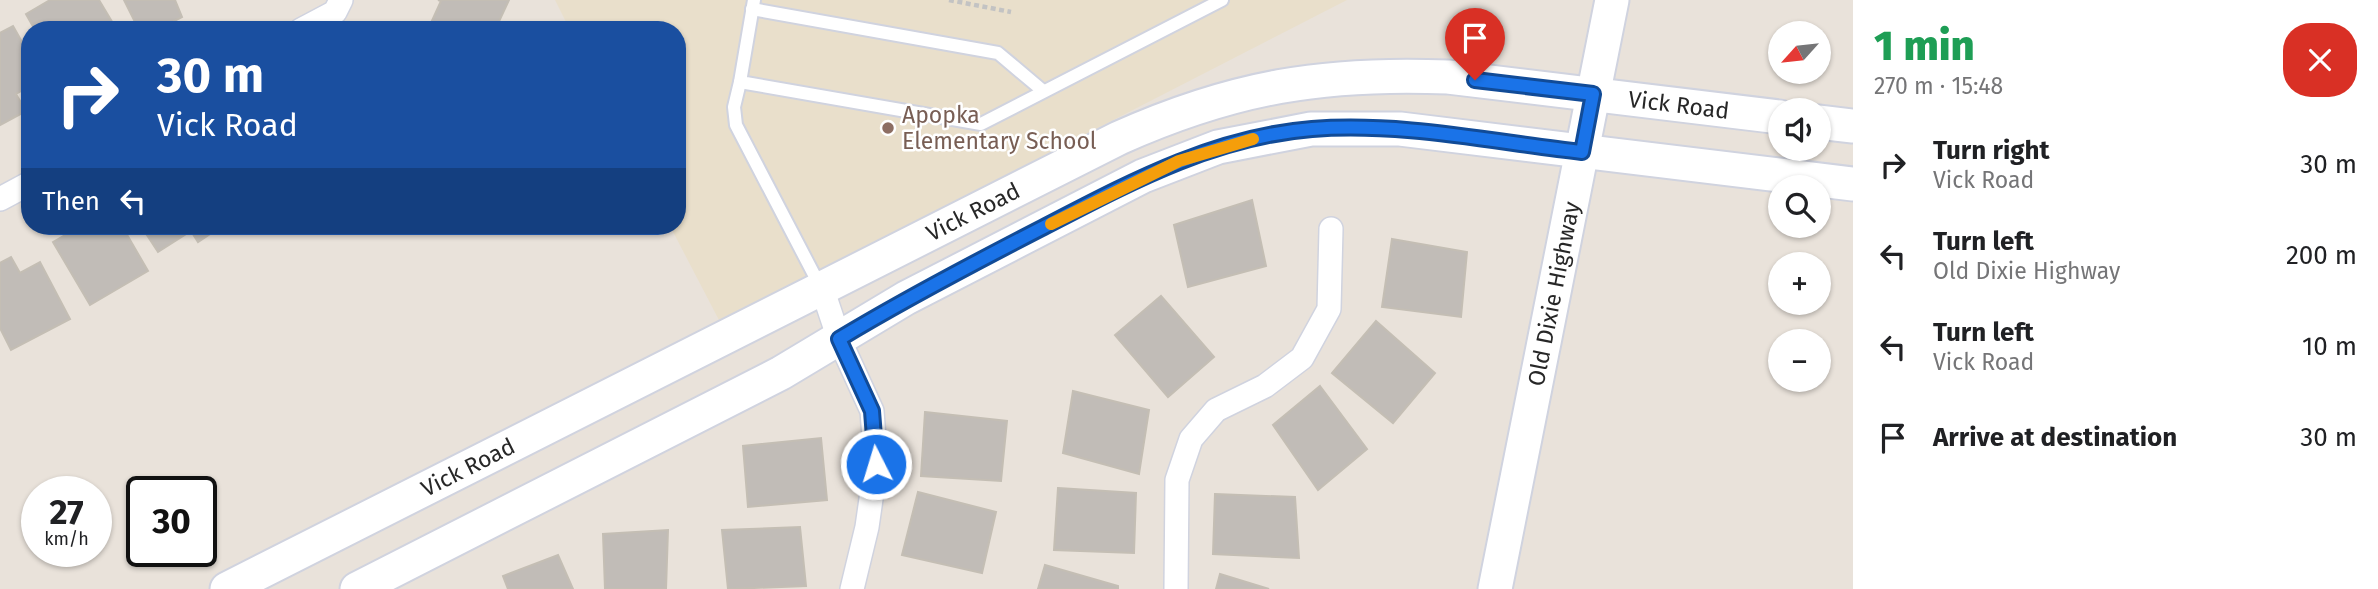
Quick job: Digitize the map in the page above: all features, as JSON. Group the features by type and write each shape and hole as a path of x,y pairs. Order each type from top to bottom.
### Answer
{"street":[{"path":"318,21 335,12 341,0"},
{"name":"Old Dixie Highway","path":"1495,589 1612,0"},
{"name":"Vick Road","path":"227,589 1119,138 1207,102 1256,89 1339,77 1401,75 1448,77 1768,116"},
{"path":"1831,123 1853,126"},
{"name":"Vick Road","path":"356,589 781,373 905,298 1143,176 1218,147 1311,129 1356,127 1413,131 1853,184"},
{"path":"0,199 21,188"},
{"path":"1176,589 1177,481 1191,439 1216,410 1265,386 1302,358 1329,309 1331,229"},
{"path":"821,288 839,339 872,411 876,464 867,527 852,589"}],"lane":[{"path":"740,82 981,124 1042,90 1222,0"},
{"path":"821,288 736,125 734,107 753,5 998,53 1042,90"}],"path":[{"path":"949,0 1011,12"},
{"path":"997,9 998,3"}],"shaded area":[{"name":"Apopka Elementary School","path":"555,0 1347,0 720,322 675,235 686,235 686,21 566,21"}],"building":[{"path":"50,0 99,0 112,21 30,21 26,14"},
{"path":"124,0 175,0 182,17 174,21 134,21"},
{"path":"438,0 509,0 499,21 432,21 441,1"},
{"path":"13,26 21,40 21,91 16,94 21,102 21,114 0,125 0,33"},
{"path":"1252,200 1266,266 1188,287 1174,225"},
{"path":"65,235 127,235 148,271 90,305 53,242"},
{"path":"147,235 185,235 158,252"},
{"path":"194,235 208,235 198,242"},
{"path":"1392,239 1467,252 1461,317 1382,307"},
{"path":"11,257 20,273 40,262 70,319 11,350 0,328 0,263"},
{"path":"1161,296 1214,357 1168,397 1115,335"},
{"path":"1376,321 1435,373 1393,423 1332,373"},
{"path":"1320,386 1367,449 1318,490 1273,425"},
{"path":"1073,391 1149,410 1139,474 1063,453"},
{"path":"925,412 1007,421 1001,481 921,476"},
{"path":"821,438 827,500 748,507 743,446"},
{"path":"1058,488 1136,493 1134,553 1054,550"},
{"path":"918,492 996,512 982,573 902,555"},
{"path":"1215,494 1295,497 1299,558 1213,554"},
{"path":"800,527 806,586 728,589 722,530"},
{"path":"668,530 666,589 605,589 603,534"},
{"path":"558,555 573,589 508,589 503,576"},
{"path":"1045,565 1118,586 1118,589 1038,589"},
{"path":"1220,574 1269,589 1216,589"}],"slow traffic":[{"path":"1051,224 1143,176 1218,147 1253,139"}],"place":[{"name":"Apopka Elementary School","path":"888,128"}],"route":[{"path":"876,464 872,411 839,339 905,298 1161,168 1218,147 1258,138 1311,129 1356,127 1582,152 1593,94 1475,80"}]}
